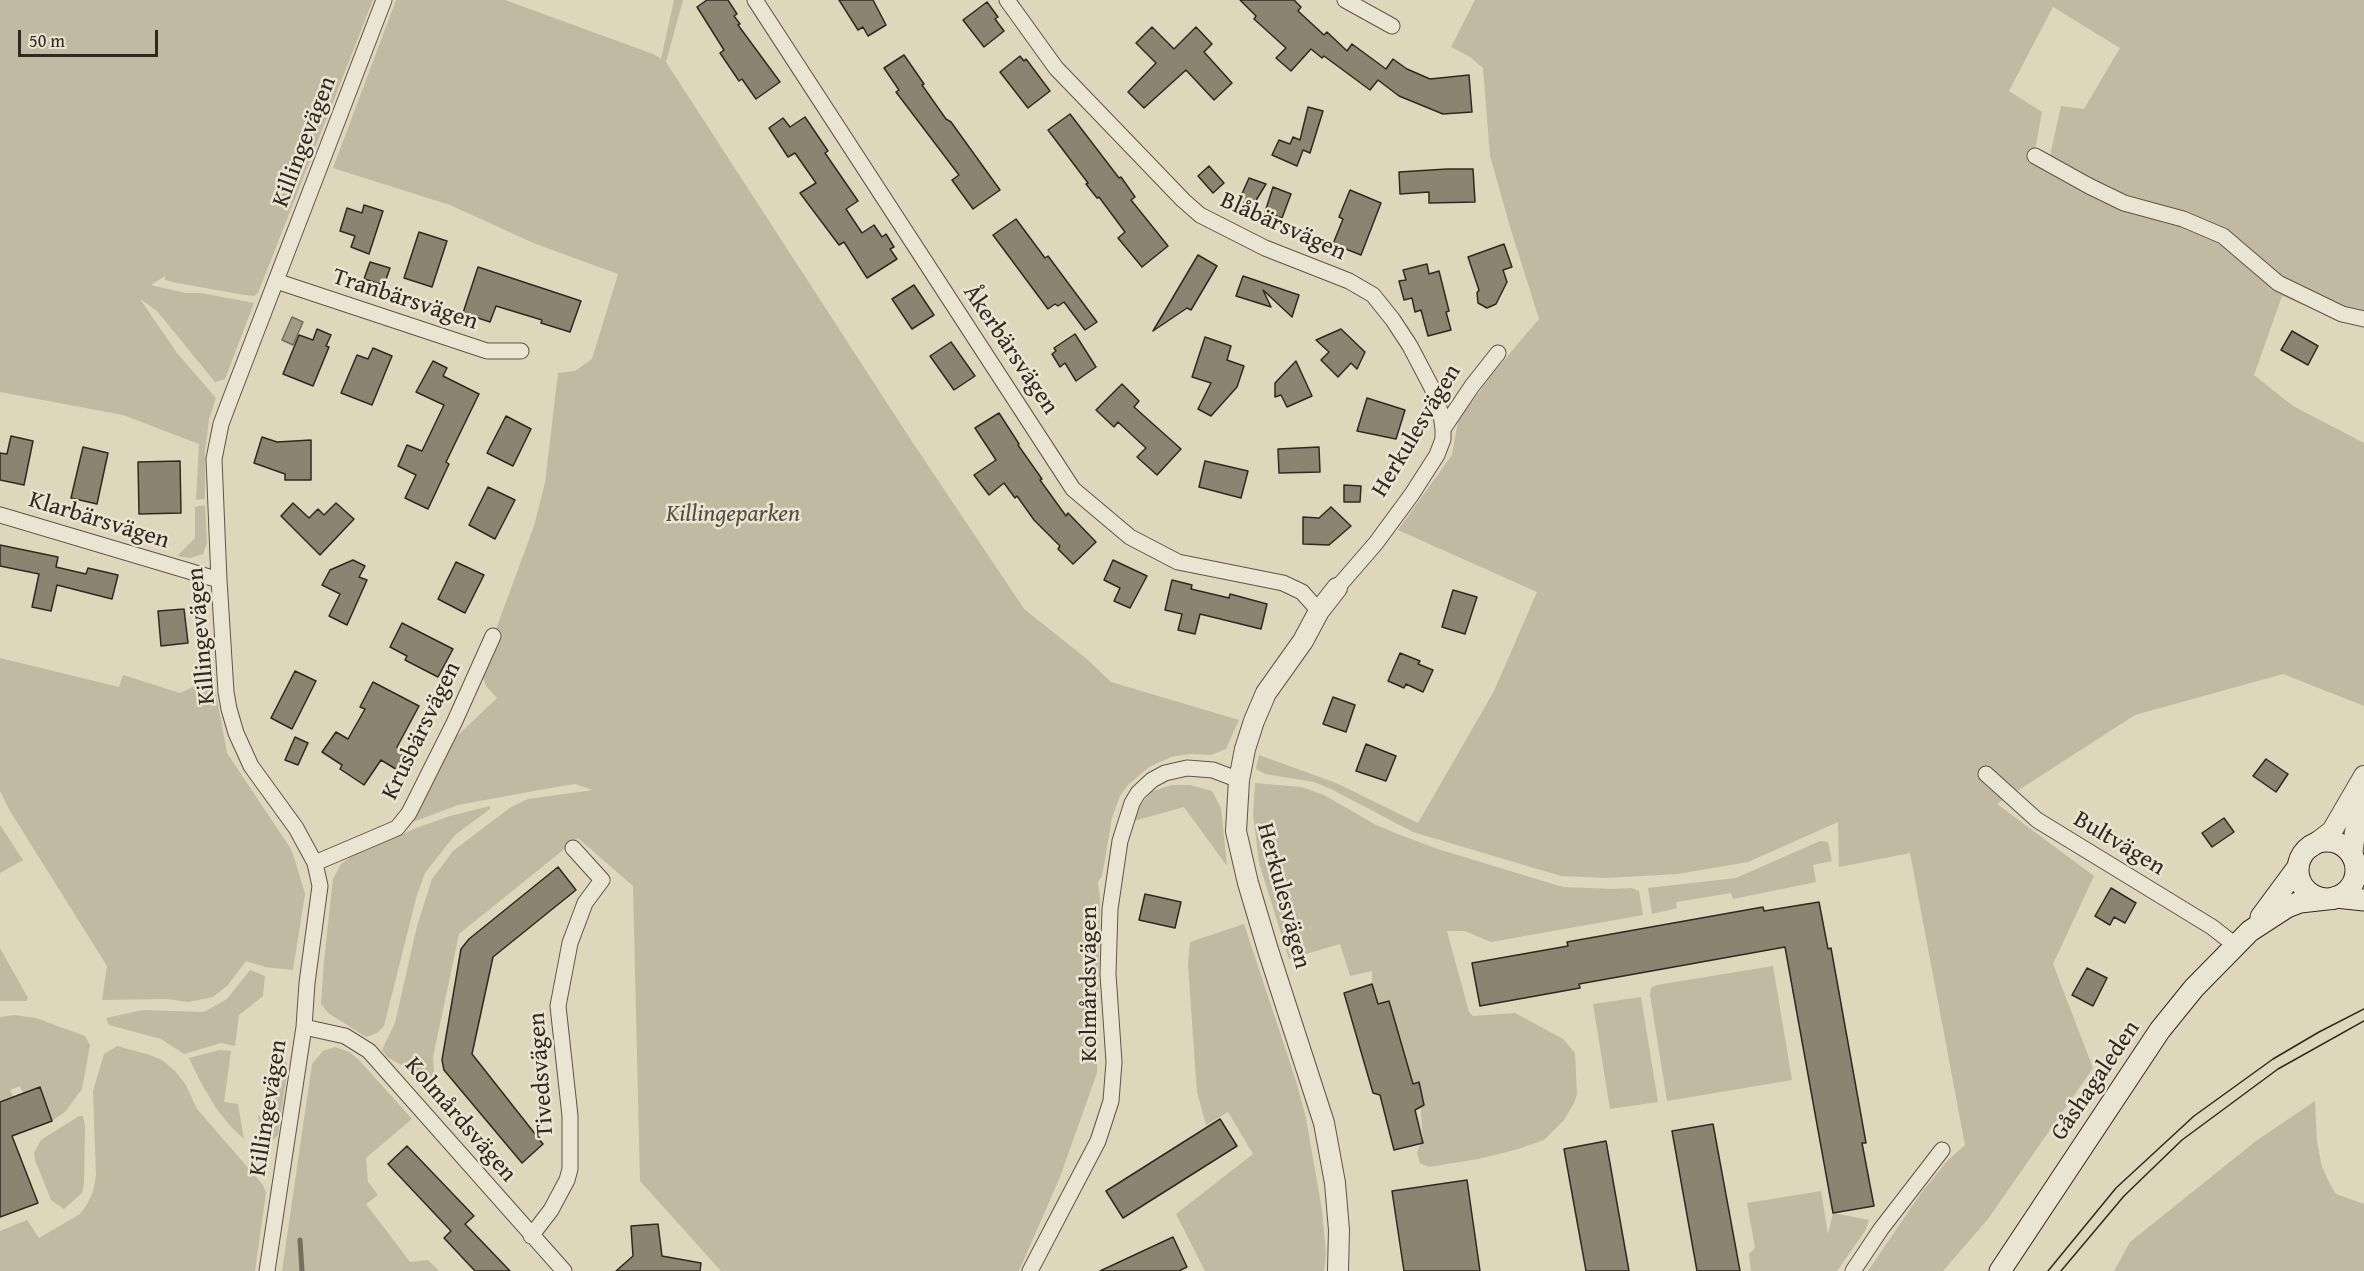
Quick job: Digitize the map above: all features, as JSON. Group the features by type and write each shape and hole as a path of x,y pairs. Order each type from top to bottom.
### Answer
{"main road":[{"path":"2332,898 2352,885 2357,867 2343,847 2334,843 2322,842 2311,847 2303,855 2298,867 2304,887 2313,895 2332,898 2364,900"},
{"name":"Gåshagaleden","path":"2000,1271 2160,1030 2194,988 2243,938 2298,867"},
{"name":"Gåshagaleden","path":"2243,938 2287,907 2300,902 2332,898"}],"street":[{"name":"Killingevägen","path":"267,1271 304,1028 307,983 320,886 315,863 296,828 251,766 236,733 226,692 214,459 224,416 384,0"},
{"name":"Åkerbärsvägen","path":"755,0 1073,489 1130,537 1178,562 1282,583 1302,592 1319,611"},
{"name":"Blåbärsvägen","path":"1007,0 1056,68 1200,215 1265,248 1349,281 1373,295 1410,346 1432,388 1441,414 1443,429"},
{"path":"1345,0 1392,26"},
{"path":"2036,156 2089,186 2124,202 2183,219 2223,236 2278,283 2342,314 2364,319"},
{"name":"Tranbärsvägen","path":"276,281 486,351 521,351"},
{"name":"Herkulesvägen","path":"1338,1271 1339,1230 1335,1183 1324,1123 1248,883 1236,831 1239,780 1245,749 1266,693 1303,641 1319,611 1376,543 1412,494 1437,455 1441,446 1443,429 1498,353"},
{"name":"Klarbärsvägen","path":"0,514 219,580"},
{"name":"Krusbärsvägen","path":"315,863 397,828 409,813 454,723 493,636"},
{"name":"Kolmårdsvägen","path":"1030,1271 1098,1141 1111,1101 1114,1062 1108,974 1110,909 1120,841 1132,803 1138,793 1152,780 1165,773 1187,768 1214,770 1239,780"},
{"name":"Bultvägen","path":"1986,774 2037,820 2212,927 2243,938"},
{"path":"2311,847 2332,831 2364,776"},
{"path":"2357,867 2355,832 2364,802"},
{"name":"Tivedsvägen","path":"531,1236 551,1210 567,1180 570,1169 570,1116 558,1006 570,944 585,903 602,880 573,848"},
{"name":"Kolmårdsvägen","path":"304,1028 345,1036 369,1051 564,1271"},
{"path":"1853,1271 1881,1229 1942,1150"}],"green space":[{"path":"0,0 373,0 258,293 254,296 245,295 177,283 165,280 165,276 151,285 185,293 201,293 254,303 225,379 215,382 157,311 140,299 177,353 216,398 209,419 205,452 205,499 196,500 199,444 123,415 0,392"},
{"name":"Killingeparken","path":"396,0 505,0 653,54 661,59 674,0 683,0 666,62 909,437 1024,609 1087,659 1111,682 1239,720 1226,749 1211,755 1190,754 1171,757 1149,767 1128,785 1120,796 1112,818 1102,876 1098,882 1100,898 1097,1073 1060,1177 1019,1271 721,1271 640,1181 633,886 578,838 459,934 433,1057 436,1101 405,1067 387,1057 382,1050 395,1023 417,926 432,879 453,851 511,807 528,799 593,790 575,784 556,787 458,805 413,822 412,819 454,739 497,698 486,686 482,674 534,526 545,483 558,373 575,371 592,359 618,274 536,244 450,205 333,168"},
{"path":"1475,0 2364,0 2364,310 2339,320 2282,296 2254,375 2293,406 2364,443 2364,706 2283,674 2135,715 1997,804 2094,876 2053,964 2093,1068 1988,1219 1943,1271 1868,1271 1919,1196 1947,1161 1965,1145 1910,853 1839,867 1838,822 1748,862 1677,874 1606,878 1561,876 1413,832 1314,782 1265,774 1256,769 1259,755 1336,783 1418,823 1494,691 1537,592 1398,530 1452,455 1458,421 1494,372 1539,319 1490,156 1483,68 1470,57 1451,47","holes":["2053,7 2120,48 2084,109 2061,106 2050,156 2035,150 2042,112 2009,91"]},
{"path":"205,505 207,543 203,554 190,558 177,556 195,538 195,507"},
{"path":"0,658 119,687 123,675 180,693 213,677 227,753 291,849 305,894 293,970 265,967 246,961 228,985 213,997 188,1002 167,999 102,1000 107,966 10,811 0,791"},
{"path":"1255,783 1301,787 1324,795 1376,825 1403,836 1563,887 1632,888 1639,891 1643,915 1491,942 1465,931 1447,931 1469,1012 1473,1016 1515,1013 1563,1039 1575,1053 1577,1094 1574,1103 1564,1120 1544,1140 1478,1159 1429,1167 1420,1163 1417,1153 1419,1146 1423,1143 1419,1083 1413,1084 1389,1001 1378,1004 1372,984 1372,971 1350,976 1340,944 1289,959 1259,863 1253,814"},
{"path":"1172,785 1190,785 1212,791 1221,808 1227,866 1184,807 1134,821 1140,806 1152,791"},
{"path":"490,806 490,809 455,835 425,873 417,895 384,1026 377,1033 366,1037 328,1013 321,1004 324,961 333,879 341,864 352,856 419,827"},
{"path":"0,825 23,860 0,873"},
{"path":"1820,841 1828,842 1832,861 1813,865 1816,882 1733,899 1731,893 1676,902 1677,908 1652,914 1648,888 1736,878"},
{"path":"1244,924 1306,1118 1322,1210 1326,1254 1324,1271 1205,1271 1176,1214 1253,1154 1228,1112 1206,1125 1197,1092 1188,965 1190,942"},
{"path":"0,948 28,998 26,1001 0,1001"},
{"path":"1773,966 1792,1080 1667,1101 1650,995 1651,988 1657,985"},
{"path":"250,970 265,976 263,996 239,1015 235,1046 221,1043 184,1054 161,1039 109,1025 106,1018 143,1010 204,1012 227,999"},
{"path":"1641,997 1658,1102 1610,1109 1593,1004"},
{"path":"14,1015 36,1018 85,1036 90,1045 82,1089 65,1112 52,1121 40,1087 23,1093 20,1086 10,1090 13,1097 0,1102 0,1017"},
{"path":"117,1046 162,1060 175,1071 186,1085 197,1109 263,1185 266,1193 255,1271 0,1271 0,1231 27,1220 39,1238 80,1214 86,1206 93,1192 96,1176 93,1091 104,1054"},
{"path":"335,1047 349,1052 359,1060 412,1119 366,1158 368,1182 378,1195 366,1204 410,1262 428,1260 439,1271 282,1271 312,1064 323,1051"},
{"path":"220,1050 231,1051 224,1102 238,1104 244,1139 216,1108 189,1058"},
{"path":"279,1060 285,1060 288,1067 278,1135 270,1143 263,1143 258,1116 272,1113"},
{"path":"2315,1101 2317,1142 2322,1167 2331,1186 2336,1194 2364,1204 2364,1271 2114,1271 2130,1242 2256,1141"},
{"path":"79,1116 83,1116 85,1126 84,1183 82,1193 64,1209 51,1200 34,1153 41,1140"},
{"path":"1821,1191 1828,1234 1833,1213 1869,1220 1865,1231 1837,1271 1751,1271 1749,1254 1755,1248 1747,1203"}],"shaded area":[{"path":"292,317 303,322 293,345 282,340"}],"building":[{"path":"707,0 728,0 737,14 734,16 740,24 738,25 780,82 756,99 742,79 739,81 720,53 724,50 697,7"},
{"path":"839,0 873,0 886,25 868,36 863,27 858,30"},
{"path":"1240,0 1294,0 1301,7 1298,11 1324,35 1327,32 1347,51 1352,44 1386,69 1393,59 1407,69 1430,79 1469,75 1472,112 1443,114 1399,96 1378,80 1370,90 1311,49 1291,71 1276,58 1286,48 1254,19 1256,16"},
{"path":"987,2 998,17 995,19 1004,31 984,47 963,20"},
{"path":"1152,27 1174,49 1196,27 1212,44 1204,52 1232,83 1214,100 1186,70 1144,108 1128,92 1156,63 1136,43"},
{"path":"904,55 946,119 951,122 1000,190 973,209 952,180 959,175 896,92 899,90 884,68"},
{"path":"1020,56 1024,61 1026,59 1050,91 1028,108 1000,72"},
{"path":"1308,107 1323,111 1310,153 1303,150 1297,166 1272,155 1279,140 1290,144 1293,137 1300,140"},
{"path":"1070,114 1119,178 1121,177 1135,197 1131,200 1168,246 1142,267 1118,238 1125,232 1099,197 1097,198 1086,184 1088,183 1048,130"},
{"path":"805,117 828,151 825,153 858,201 846,209 862,233 874,225 882,237 886,234 894,247 890,249 897,259 867,278 844,242 839,245 800,193 816,183 795,153 788,157 769,128 783,118 790,127"},
{"path":"1209,166 1224,183 1213,193 1198,176"},
{"path":"1473,169 1475,202 1429,203 1429,192 1400,194 1399,172"},
{"path":"1249,178 1266,184 1252,207 1241,203 1241,196"},
{"path":"1273,187 1291,194 1282,218 1265,212"},
{"path":"1350,190 1381,203 1361,255 1333,244 1343,219 1339,217"},
{"path":"364,205 383,211 369,254 351,247 355,236 340,231 347,208 362,213"},
{"path":"1016,219 1045,258 1048,256 1097,322 1085,330 1064,302 1048,309 993,235"},
{"path":"419,232 447,241 432,287 404,278"},
{"path":"1504,244 1512,267 1503,270 1507,282 1496,304 1487,308 1478,303 1479,290 1468,257"},
{"path":"1198,255 1217,266 1191,310 1187,308 1153,331"},
{"path":"370,262 390,268 384,285 364,279"},
{"path":"1427,264 1429,274 1439,271 1449,311 1446,312 1451,330 1428,336 1421,310 1415,312 1412,298 1404,300 1399,281 1406,280 1403,270"},
{"path":"478,267 581,301 570,332 541,323 542,320 496,306 490,322 463,313"},
{"path":"1243,276 1299,295 1292,317 1263,290 1271,307 1236,296"},
{"path":"914,285 934,315 912,329 892,299"},
{"path":"317,329 331,335 326,346 329,347 313,386 283,374 299,335 313,340"},
{"path":"1341,329 1365,352 1357,369 1351,363 1338,377 1321,360 1329,352 1316,340"},
{"path":"2292,331 2318,346 2308,365 2281,350"},
{"path":"1075,334 1096,367 1076,381 1065,363 1060,367 1052,354 1056,351 1054,348"},
{"path":"1205,337 1231,346 1227,360 1244,366 1237,387 1211,416 1198,409 1211,383 1192,377"},
{"path":"951,342 975,376 954,390 930,356"},
{"path":"373,348 392,356 372,405 341,393 357,355 368,359"},
{"path":"433,361 447,368 443,376 479,394 446,462 449,464 428,509 405,498 416,475 398,466 407,445 422,451 444,405 416,392"},
{"path":"1296,361 1312,396 1287,407 1281,395 1275,397 1275,383"},
{"path":"1122,384 1139,401 1134,407 1181,449 1157,475 1137,457 1146,448 1118,422 1114,427 1096,410"},
{"path":"1367,398 1405,410 1396,439 1357,431"},
{"path":"999,413 1042,479 1040,480 1066,516 1068,513 1096,542 1073,564 1004,483 989,495 974,475 996,460 975,428"},
{"path":"506,416 531,429 513,466 487,453"},
{"path":"11,436 33,441 24,485 0,480 0,453 7,454"},
{"path":"262,437 277,442 311,440 311,480 285,480 285,474 254,463"},
{"path":"83,447 108,453 97,504 71,498"},
{"path":"1319,447 1320,472 1279,473 1278,449"},
{"path":"180,461 181,513 139,514 138,462"},
{"path":"1205,461 1248,471 1241,498 1199,487"},
{"path":"1344,485 1361,486 1360,502 1344,502"},
{"path":"488,487 515,500 495,539 469,525"},
{"path":"293,503 309,518 318,509 324,515 336,503 354,519 320,555 281,516"},
{"path":"1331,507 1351,526 1329,545 1303,544 1303,517 1319,518"},
{"path":"0,545 58,557 56,567 86,574 88,568 118,575 112,599 57,585 51,611 32,607 39,574 0,566"},
{"path":"353,560 365,566 359,577 367,580 347,625 329,616 340,594 322,585 330,570"},
{"path":"1113,560 1147,576 1130,608 1114,601 1120,588 1104,580"},
{"path":"456,562 484,575 465,613 438,599"},
{"path":"1172,580 1192,585 1191,589 1229,598 1230,594 1267,604 1261,629 1200,614 1195,634 1178,630 1182,614 1165,610"},
{"path":"1453,590 1477,597 1465,634 1442,627"},
{"path":"184,609 188,643 161,646 158,611"},
{"path":"402,623 453,649 438,677 405,660 407,656 390,647"},
{"path":"1400,653 1420,661 1418,664 1433,670 1423,692 1406,684 1404,688 1388,681"},
{"path":"295,671 316,681 292,729 271,718"},
{"path":"373,682 419,706 397,747 409,755 399,771 381,760 364,785 340,769 342,765 322,752 336,732 348,739 365,709 360,707"},
{"path":"1333,697 1355,705 1346,732 1323,724"},
{"path":"295,737 308,743 298,765 285,760"},
{"path":"1366,744 1396,756 1386,781 1356,771"},
{"path":"2266,759 2288,774 2276,792 2253,776"},
{"path":"2224,818 2234,832 2212,847 2202,833"},
{"path":"558,867 576,890 493,957 472,1054 543,1144 522,1163 444,1070 442,1060 461,949 469,939"},
{"path":"2111,888 2136,903 2125,923 2114,917 2110,925 2095,916"},
{"path":"1145,894 1181,902 1175,928 1139,920"},
{"path":"1819,902 1828,949 1831,948 1866,1143 1862,1143 1874,1206 1833,1213 1785,947 1579,984 1580,988 1480,1006 1472,963 1568,946 1567,942 1763,907 1764,911"},
{"path":"2087,968 2107,978 2093,1006 2072,995"},
{"path":"1372,984 1378,1004 1389,1001 1413,1084 1419,1082 1424,1105 1415,1110 1423,1143 1394,1150 1380,1095 1373,1093 1344,993"},
{"path":"40,1087 52,1121 12,1136 38,1203 0,1217 0,1102"},
{"path":"1220,1119 1237,1146 1123,1218 1106,1191"},
{"path":"1713,1124 1740,1271 1697,1271 1672,1131"},
{"path":"1606,1141 1629,1271 1586,1271 1564,1149"},
{"path":"407,1146 474,1216 465,1224 510,1271 475,1271 444,1238 451,1231 388,1164"},
{"path":"1467,1180 1480,1271 1404,1271 1392,1191"},
{"path":"658,1224 662,1256 701,1263 700,1271 616,1271 633,1256 631,1226"},
{"path":"1173,1237 1187,1267 1179,1271 1100,1271"}],"waterway":[{"path":"300,1240 302,1271"}],"tram line":[{"path":"2048,1271 2116,1188 2194,1116 2273,1059 2364,1009"},
{"path":"2061,1271 2124,1196 2182,1140 2278,1069 2364,1021"}]}
